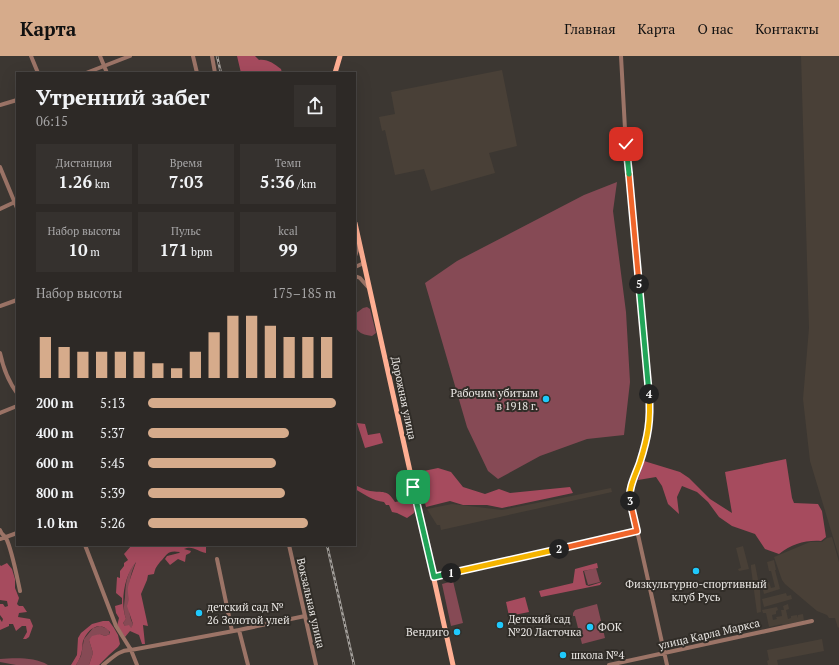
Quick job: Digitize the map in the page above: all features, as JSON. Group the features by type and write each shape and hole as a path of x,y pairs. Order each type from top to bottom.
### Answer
{"main road":[{"path":"336,72 340,56"},
{"name":"Дорожная улица","path":"356,227 453,665"}],"street":[{"path":"31,56 38,72"},
{"path":"100,56 107,72"},
{"path":"89,72 130,56"},
{"path":"193,56 197,72"},
{"path":"212,56 215,72"},
{"path":"620,56 625,129 634,214 650,406 650,420 647,436 630,491 630,499 666,665"},
{"path":"0,105 16,100"},
{"path":"0,167 16,201 0,209"},
{"path":"356,254 360,245"},
{"path":"356,267 364,263"},
{"path":"356,277 365,282 370,289"},
{"path":"0,306 16,300"},
{"path":"0,353 11,386 16,392"},
{"path":"0,413 16,406"},
{"path":"0,530 1,534 5,537 13,560 20,591"},
{"path":"434,577 637,531"},
{"path":"0,539 16,533"},
{"path":"85,546 116,626 137,665"},
{"name":"Вокзальная улица","path":"289,546 316,665"},
{"path":"217,559 232,631"},
{"path":"103,665 114,655 126,649 130,650 239,630 305,616"},
{"name":"улица Карла Маркса","path":"609,665 812,621"},
{"path":"239,630 248,665"}],"shaded area":[{"path":"237,56 255,56 259,60 268,61 281,69 282,72 241,72"},
{"path":"801,56 839,56 839,557 810,461 803,399 809,328"},
{"path":"502,70 517,146 489,153 495,173 431,191 424,169 395,175 385,130 382,131 379,117 395,114 391,92"},
{"path":"617,182 613,211 626,312 630,382 624,435 587,439 540,456 498,479 488,471 467,427 425,283 457,261 584,195"},
{"path":"367,307 370,309 376,333 372,336 363,334 356,327 356,313"},
{"path":"357,423 365,424 368,435 380,433 383,443 365,448"},
{"path":"786,459 794,503 818,504 822,511 826,537 821,541 799,543 779,554 765,549 755,534 732,526 719,517 708,502 697,492 682,486 677,497 679,514 668,504 662,486 656,477 638,480 644,461 680,472 689,478 710,499 732,513 725,472"},
{"path":"438,468 451,472 463,487 485,494 499,489 510,493 570,487 573,493 502,508 487,505 463,505 450,501 426,507 419,480 419,472"},
{"path":"356,485 368,491 387,493 395,502 406,500 412,501 415,508 414,513 407,518 392,512 389,505 386,505 384,502 365,495 356,490"},
{"path":"611,488 612,492 441,530 440,525 437,525 427,509 452,504 502,510"},
{"path":"832,537 839,562 838,628 835,618 829,618 827,615 817,611 785,584 782,580 774,557 810,542 822,542 827,538"},
{"path":"131,546 206,546 206,553 193,548 184,549 191,551 186,555 185,562 178,559 170,565 165,559 167,556 180,552 170,552 158,565 154,574 148,575 141,594 148,626 143,625 145,644 142,644 139,635 130,631 125,637 117,626 119,618 116,613 115,606 122,604 122,598 116,593 117,577 120,578 120,571 124,566 124,563 128,560 124,554","holes":["136,562 130,581 127,606 133,624 131,628 129,625 125,626 123,623 126,619 123,597 126,582"]},
{"path":"743,546 749,569 739,571 738,569 741,568 736,548"},
{"path":"136,560 131,573 129,586 129,607 133,624 131,629 123,623 126,619 124,605 128,577"},
{"path":"774,560 780,589 764,594 763,590 767,589 765,583 769,582 771,588 775,587 767,562"},
{"path":"7,563 12,569 15,579 15,588 19,598 17,604 19,606 23,606 27,612 19,613 18,617 30,619 33,626 29,637 26,639 23,639 27,632 26,626 22,626 16,631 13,624 9,624 9,626 0,630 0,619 2,622 3,619 0,615 0,604 3,604 5,607 8,606 7,601 0,600 0,565 1,566"},
{"path":"597,563 598,568 583,571 586,585 589,586 602,582 600,585 541,597 539,591 573,583 575,569"},
{"path":"755,564 760,590 761,612 757,613 751,568 751,565"},
{"path":"596,568 600,582 588,585 584,571"},
{"path":"453,581 463,623 451,626 442,584"},
{"path":"786,593 787,596 791,595 792,599 764,607 762,599"},
{"path":"525,597 529,612 509,616 506,602"},
{"name":"ФОК","path":"597,604 605,638 582,644 573,613 575,610"},
{"path":"788,604 789,609 786,610 788,619 791,618 791,616 797,615 798,618 798,615 803,614 804,621 769,627 766,613 763,613 762,610 777,607 778,610 776,611 776,614 772,615 773,620 777,619 776,617 782,616 781,610 784,610 783,606"},
{"path":"109,621 114,628 118,635 120,644 118,647 99,665 89,665 93,653 89,640 92,636 100,634 105,636 110,634 106,628 98,626 91,630 85,637 79,660 76,665 71,665 77,655 78,638 81,633 92,624"},
{"path":"100,626 108,629 110,634 105,636 100,634 89,640 93,653 89,665 76,665 81,656 84,639 93,628"},
{"path":"822,639 824,651 777,660 778,665 768,665 767,661 769,660 767,650"},
{"path":"0,659 31,659 48,665 16,665 0,662"}],"railway":[{"path":"217,56 221,72"},
{"path":"327,546 354,665"}],"place":[{"name":"Рабочим убитым в 1918 г.","path":"546,399"},
{"name":"Физкультурно-спортивный клуб Русь","path":"696,571"},
{"name":"детский сад № 26 Золотой улей","path":"199,613"},
{"name":"Детский сад №20 Ласточка","path":"500,625"},
{"name":"ФОК","path":"590,627"},
{"name":"Вендиго","path":"457,632"},
{"name":"школа №4","path":"563,655"}],"route":[{"path":"413,487 434,577 637,531 632,512 630,491 647,436 650,420 650,406 634,214 626,144"}]}
